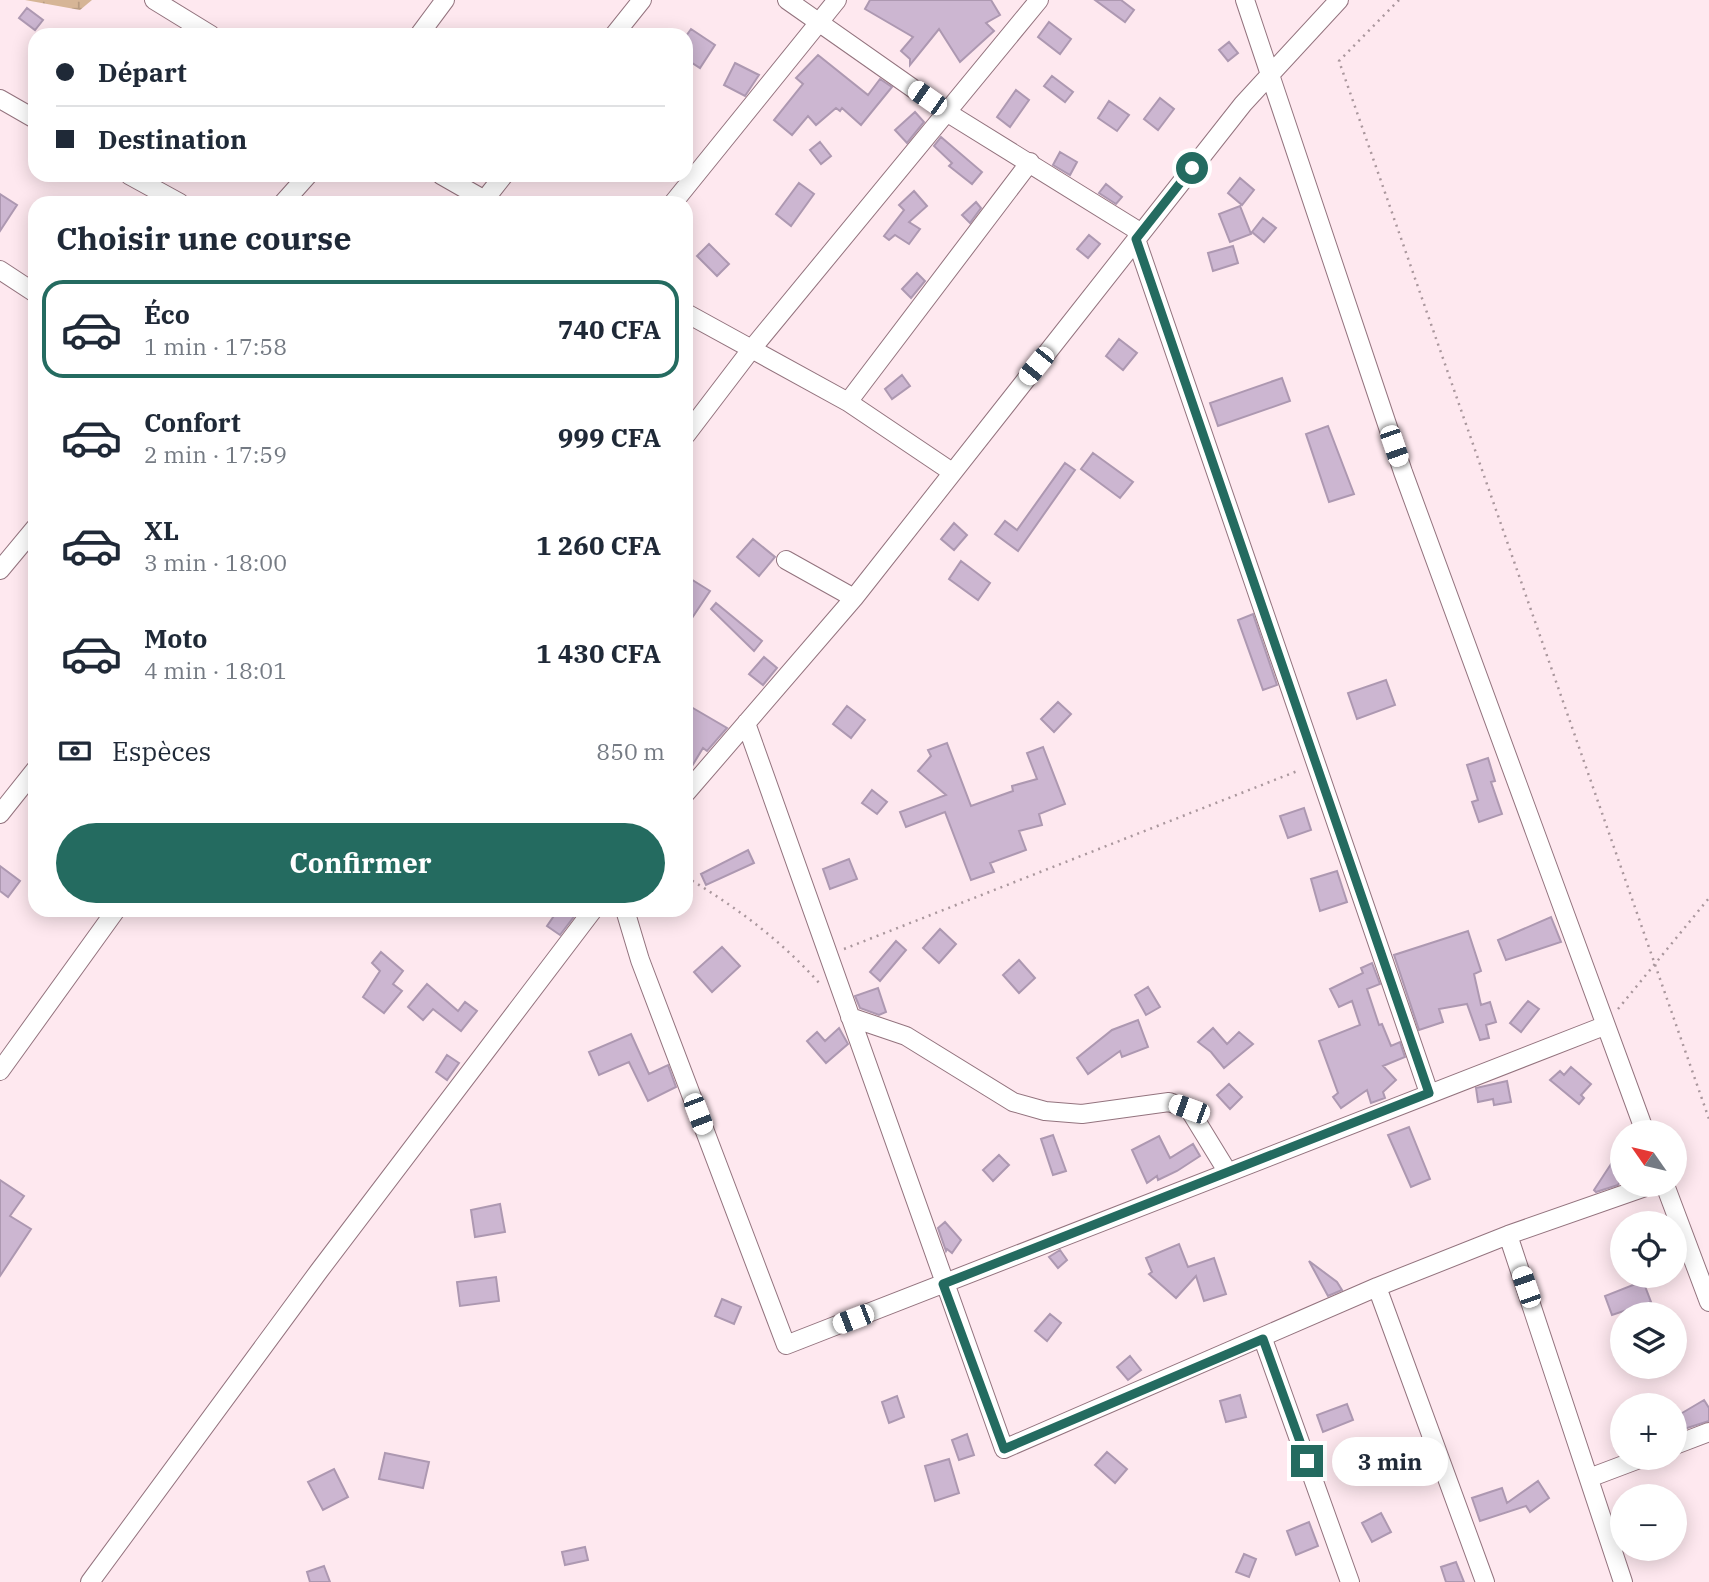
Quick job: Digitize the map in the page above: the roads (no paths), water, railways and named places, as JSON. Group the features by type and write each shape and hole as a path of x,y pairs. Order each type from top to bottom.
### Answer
{"street":[{"path":"154,0 200,28"},
{"path":"424,28 445,0"},
{"path":"620,28 642,0"},
{"path":"787,0 948,113 1030,162 1138,236 1429,1093"},
{"path":"693,178 836,0"},
{"path":"693,426 750,351 1039,0"},
{"path":"1245,0 1403,472 1640,1120"},
{"path":"693,785 854,598 1138,236 1269,74 1339,0"},
{"path":"0,99 28,116"},
{"path":"848,402 1030,162"},
{"path":"142,182 167,196"},
{"path":"290,196 302,182"},
{"path":"452,182 475,196"},
{"path":"679,196 690,182"},
{"path":"0,270 28,288"},
{"path":"693,317 750,351 848,402 952,472"},
{"path":"0,570 28,536"},
{"path":"786,560 854,598"},
{"path":"746,723 943,1284 1004,1449 1263,1339 1377,1287 1508,1235 1617,1197"},
{"path":"0,814 28,779"},
{"path":"0,1071 111,917"},
{"path":"90,1582 318,1271 588,917"},
{"path":"627,917 640,960 786,1345 1604,1026"},
{"path":"850,1017 906,1036 1013,1102 1045,1111 1082,1114 1170,1102 1189,1109 1227,1171"},
{"path":"1670,1197 1709,1302"},
{"path":"1508,1235 1623,1582"},
{"path":"1377,1287 1485,1582"},
{"path":"1263,1339 1350,1582"},
{"path":"1687,1440 1709,1432"},
{"path":"1589,1478 1610,1470"}]}
